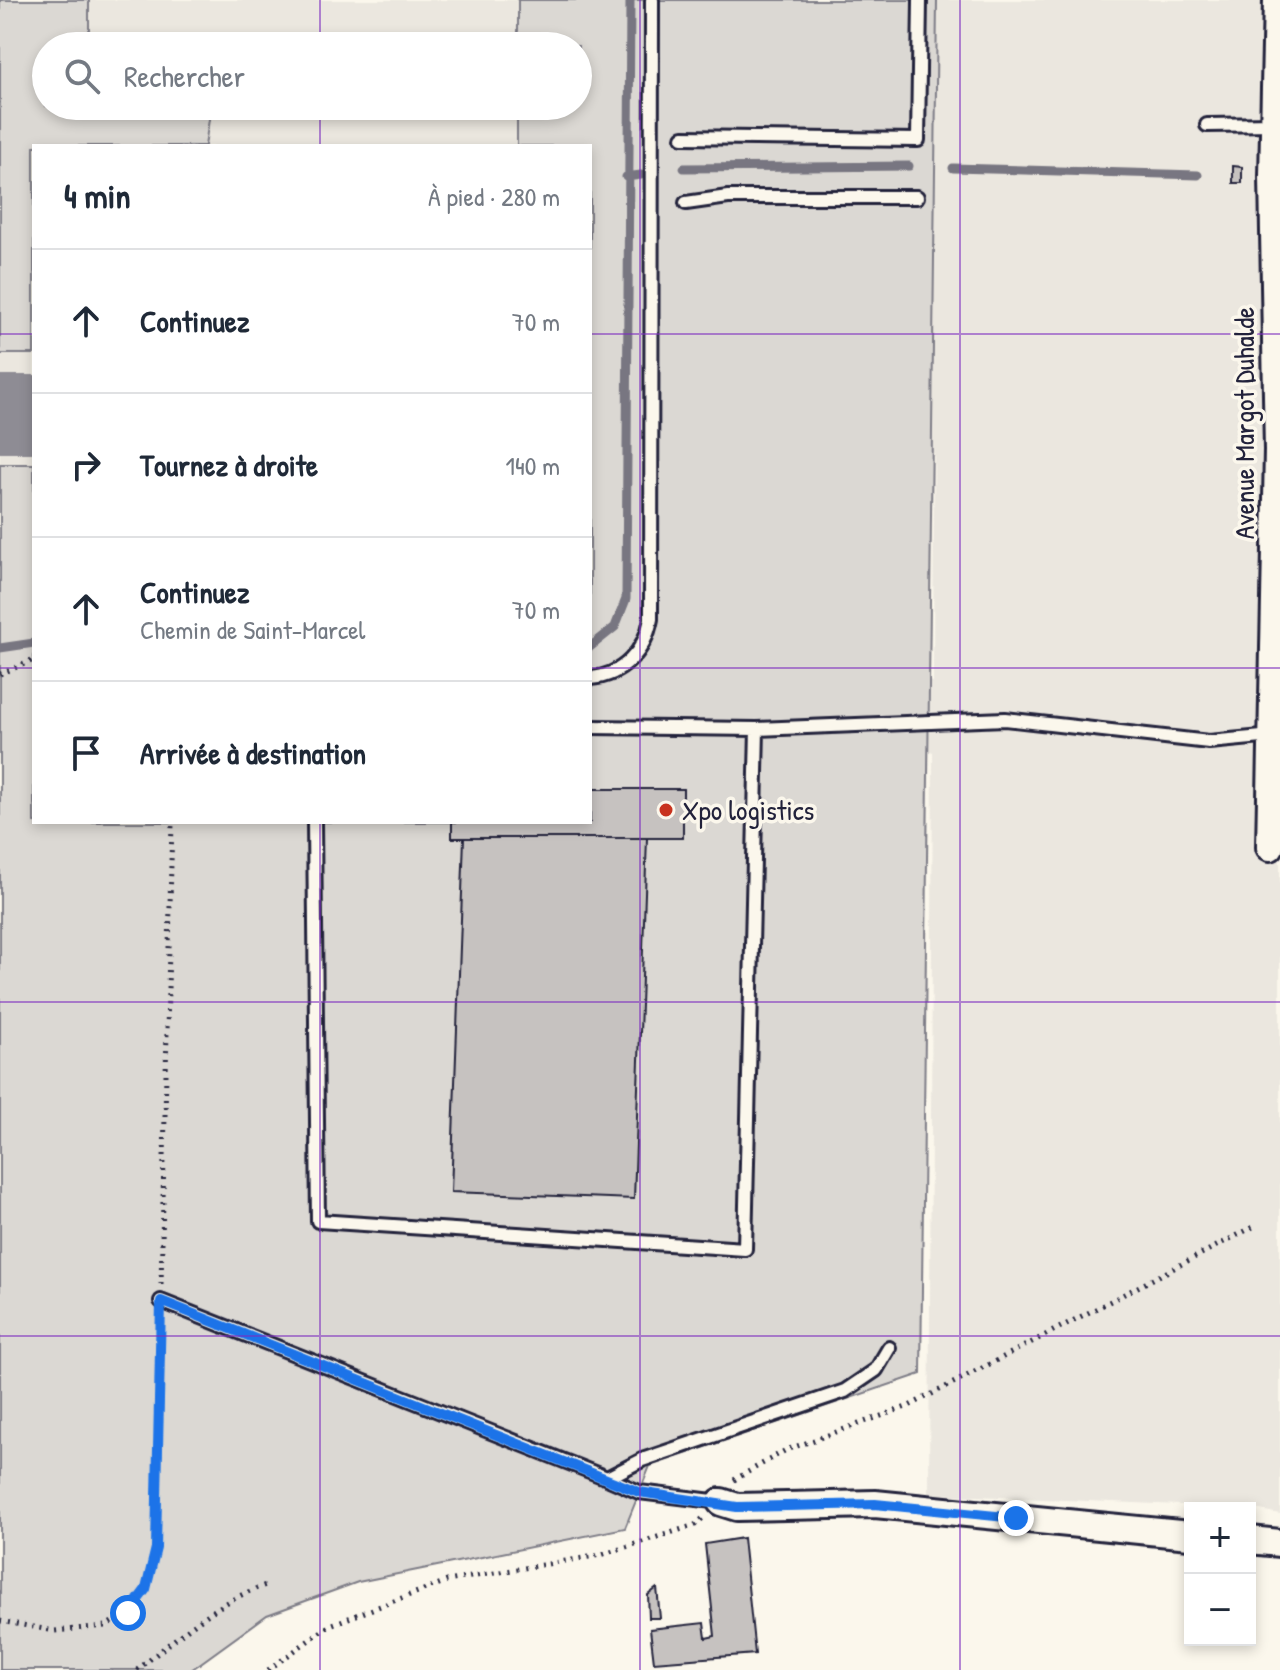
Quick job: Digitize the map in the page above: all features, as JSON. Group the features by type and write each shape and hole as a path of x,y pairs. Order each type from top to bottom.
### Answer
{"street":[{"name":"Avenue Margot Duhalde","path":"1274,834 1279,450 1274,124 1277,0"},
{"path":"727,1492 737,1507 875,1504 1184,1534"},
{"path":"1256,1541 1280,1543"}],"lane":[{"path":"592,678 606,677 626,665 648,633 651,619 652,0"},
{"path":"683,137 918,140 920,0"},
{"path":"1207,125 1274,124"},
{"path":"686,203 728,197 917,197"},
{"path":"592,727 757,729 1005,719 1209,742 1276,736"},
{"path":"314,824 318,1221 745,1249 757,729"},
{"path":"161,1301 639,1492 727,1492"},
{"path":"607,1478 642,1460 845,1391 876,1370 889,1348"}],"path":[{"path":"0,674 32,661"},
{"path":"0,1621 55,1631 105,1626 128,1613 146,1589 156,1548 172,824"},
{"path":"268,1670 330,1625 432,1586 601,1555 695,1525 727,1492 786,1450 909,1406 1253,1227"},
{"path":"137,1670 208,1612 243,1593 266,1585"}],"shaded area":[{"path":"0,0 1280,0 1280,1514 1256,1509 1256,1502 1184,1502 1184,1505 929,1494 933,752 930,751 921,1374 650,1466 625,1528 358,1582 267,1615 191,1670 0,1670","holes":["934,454 933,682 930,681"]},
{"path":"0,0 89,0 89,32 32,32 32,120 209,120 205,144 32,144 32,354 0,354"},
{"path":"518,0 937,0 921,1374 650,1466 625,1528 358,1582 267,1615 191,1670 0,1670 0,464 32,464 32,824 592,824 592,144 517,144 517,120 592,120 592,32 518,32"}],"building":[{"path":"1233,166 1242,167 1242,183 1233,183"},
{"path":"592,789 683,789 683,838 452,838 452,824 592,824"},
{"path":"464,838 647,838 634,1199 451,1192"},
{"path":"743,1538 755,1654 654,1662 650,1629 704,1623 706,1638 715,1636 705,1544"},
{"path":"657,1588 660,1618 649,1618 648,1595"}],"waterway":[{"path":"592,645 615,627 626,599 630,0"},
{"path":"684,168 909,166"},
{"path":"953,168 1198,175"},
{"path":"626,177 641,175"},
{"path":"0,648 32,643"}],"taxiway":[{"path":"0,414 32,414"}],"place":[{"name":"Xpo logistics","path":"666,810"}],"route":[{"path":"128,1613 146,1589 156,1548 161,1301 639,1492 721,1502 737,1507 875,1504 1016,1518"}]}
